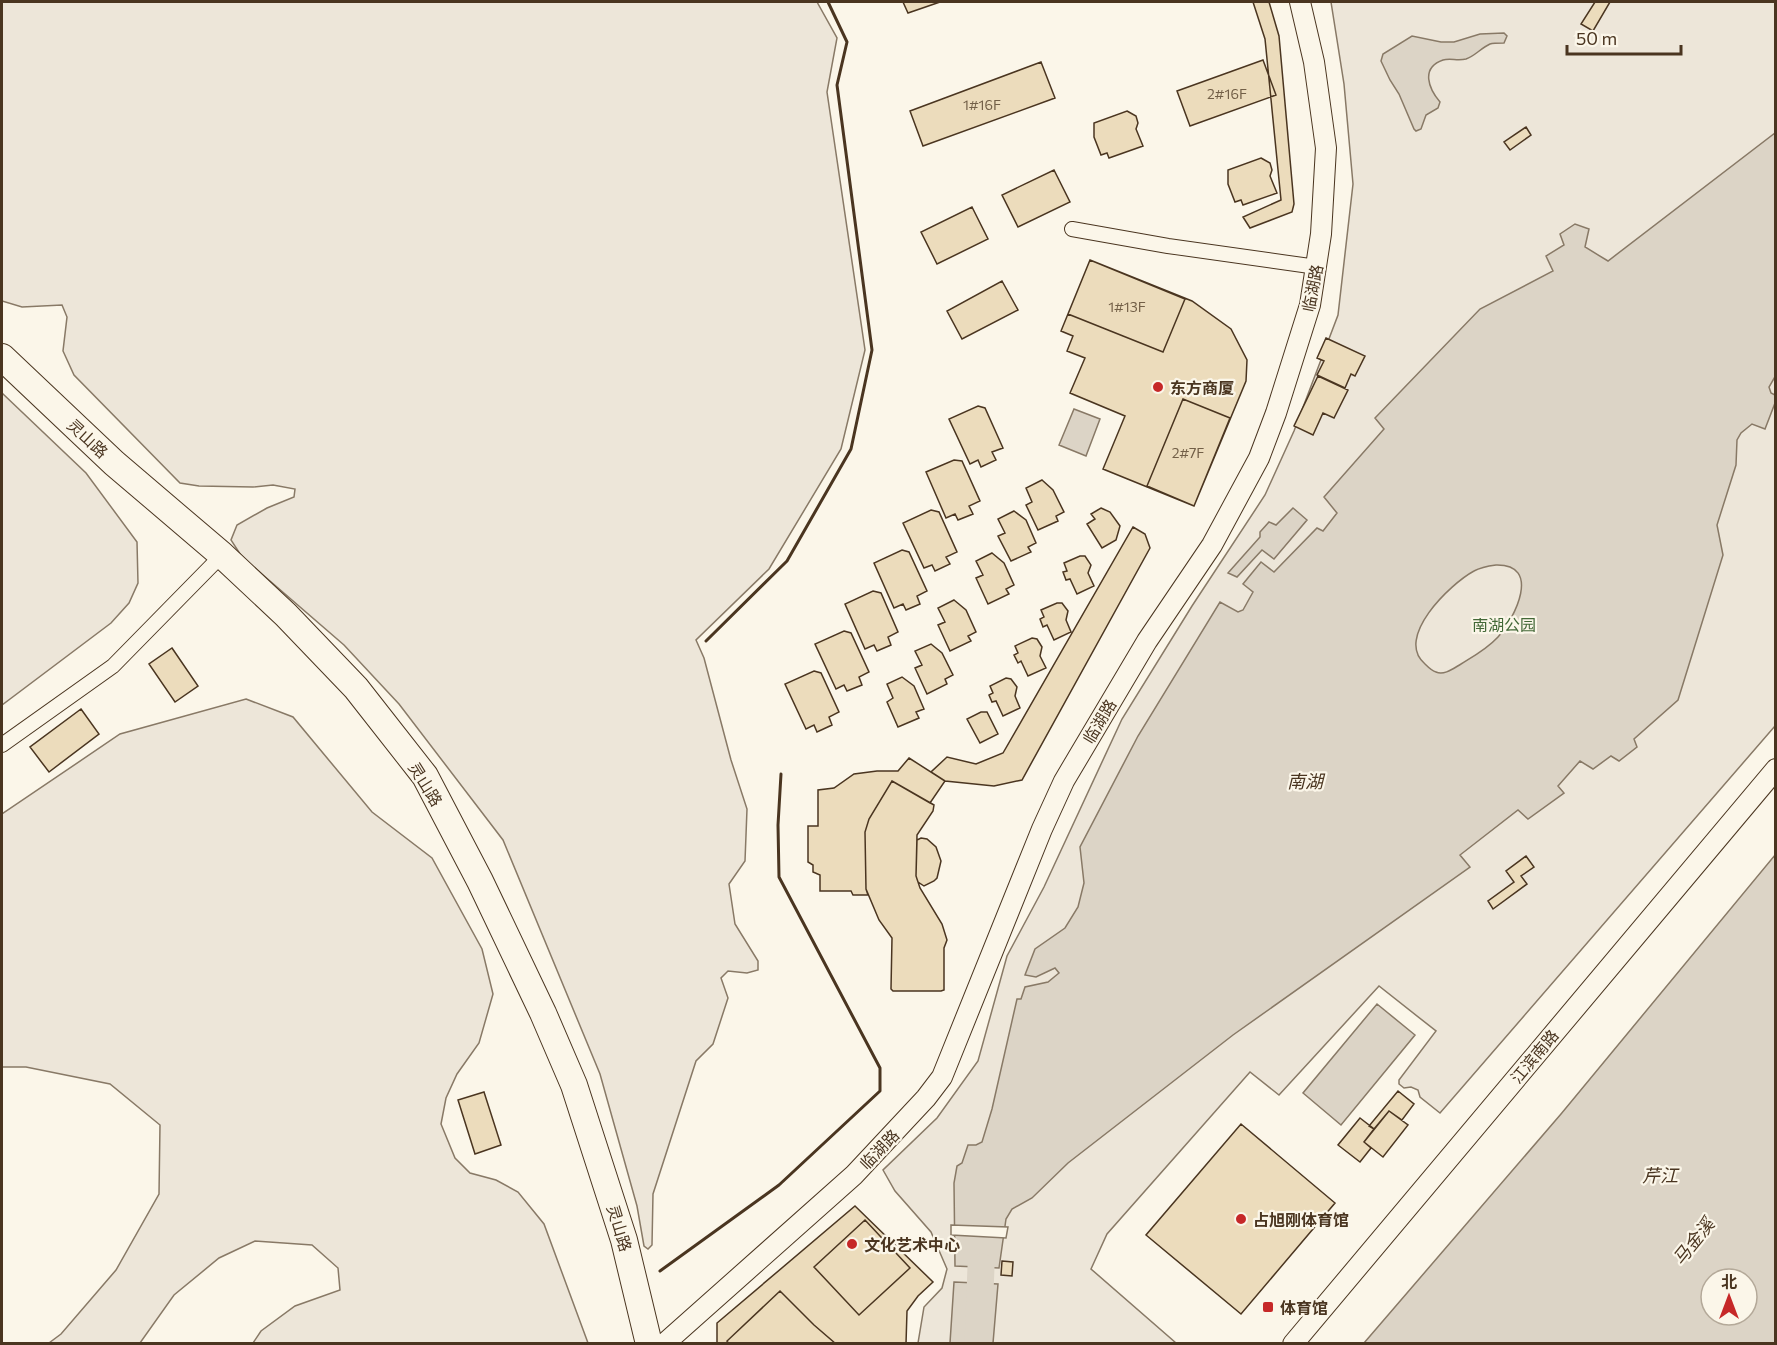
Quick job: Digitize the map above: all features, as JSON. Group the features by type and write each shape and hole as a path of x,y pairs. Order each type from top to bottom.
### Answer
{"highway":[{"name":"灵山路","path":"2,357 114,463 222,555 286,615 356,688 424,776 485,891 543,1013 574,1085 624,1240 649,1344"}],"street":[{"name":"临湖路","path":"664,1344 854,1175 927,1098 942,1077 999,933 1064,781 1147,641 1212,545 1258,458 1276,413 1310,305 1321,234 1326,148 1314,62 1300,2"},
{"path":"1072,229 1168,246 1317,267"},
{"path":"2,745 113,666 222,555"},
{"name":"江滨南路","path":"1293,1344 1776,769"}],"green space":[{"path":"2,2 817,2 837,38 827,92 865,350 841,449 769,569 696,640 704,658 731,760 747,809 745,861 729,884 735,924 758,961 758,970 747,973 728,971 721,978 728,998 713,1044 696,1061 653,1194 652,1245 648,1249 644,1246 637,1206 600,1074 503,840 399,704 344,645 242,557 231,540 237,525 267,508 294,497 295,489 273,485 199,486 180,483 74,375 63,351 67,317 62,305 22,307 2,301"},
{"name":"南湖公园","path":"1331,2 1775,2 1775,726 1440,1113 1420,1097 1418,1090 1411,1087 1404,1088 1399,1084 1399,1080 1436,1031 1379,986 1279,1095 1250,1072 1107,1234 1091,1269 1176,1343 918,1343 924,1307 942,1288 947,1269 931,1232 895,1191 883,1170 937,1118 978,1061 1007,956 1044,887 1122,719 1192,606 1265,495 1294,431 1338,315 1353,184 1344,84"},
{"path":"2,393 86,473 137,542 138,583 129,603 111,623 2,705"},
{"path":"246,699 293,717 372,812 432,858 482,949 493,994 479,1043 457,1074 446,1098 441,1124 455,1158 470,1173 496,1180 518,1192 544,1224 588,1343 253,1343 261,1331 295,1306 340,1290 338,1268 312,1245 255,1241 219,1258 174,1295 140,1343 49,1343 61,1334 116,1270 159,1194 160,1125 110,1084 26,1067 2,1067 2,814 120,734"}],"water":[{"path":"1504,33 1507,36 1504,43 1490,44 1466,59 1443,60 1431,68 1430,85 1440,102 1438,108 1426,115 1421,129 1416,131 1381,61 1383,54 1412,36 1441,42 1454,42 1480,34"},
{"name":"南湖","path":"1775,133 1776,375 1769,387 1771,393 1775,395 1775,403 1765,429 1752,424 1741,433 1737,440 1736,465 1717,525 1723,555 1678,700 1634,739 1637,747 1619,761 1611,756 1593,769 1580,761 1558,786 1564,793 1528,819 1518,810 1460,855 1470,867 1233,1035 1068,1163 1032,1198 1012,1209 1006,1219 999,1268 955,1266 954,1183 957,1166 962,1163 968,1145 982,1142 992,1109 1017,999 1021,999 1025,987 1048,982 1059,973 1055,968 1036,977 1025,975 1035,949 1065,928 1078,907 1084,883 1080,847 1138,736 1220,602 1238,612 1243,610 1253,592 1243,584 1261,562 1274,572 1317,528 1323,531 1337,513 1324,497 1384,429 1375,418 1480,309 1553,271 1546,256 1564,245 1560,234 1575,224 1589,229 1585,247 1608,261","holes":["1496,565 1510,567 1518,573 1521,594 1511,618 1498,637 1480,652 1449,671 1439,673 1425,664 1417,653 1416,640 1429,613 1440,599 1474,571"]},
{"path":"1074,409 1100,419 1086,456 1059,445"},
{"path":"1293,508 1307,520 1274,559 1262,550 1237,577 1228,573 1260,537 1260,532 1269,522 1276,525"},
{"name":"芹江","path":"1775,855 1775,1343 1364,1343 1561,1114"},
{"path":"1377,1004 1415,1035 1341,1125 1303,1093"},
{"path":"954,1282 998,1284 993,1343 950,1343"}],"pier":[{"path":"951,1225 1008,1227 1006,1238 951,1235"}],"building":[{"path":"903,2 940,2 908,13"},
{"path":"1253,2 1269,2 1279,36 1294,204 1292,212 1250,228 1243,217 1281,200 1265,39"},
{"path":"1595,2 1610,2 1593,31 1581,24"},
{"path":"1263,60 1276,95 1190,126 1177,91"},
{"path":"1041,62 1055,98 923,146 910,111"},
{"path":"1127,111 1136,116 1138,123 1136,129 1143,146 1109,158 1107,153 1101,155 1094,137 1094,123"},
{"path":"1526,127 1531,135 1510,150 1504,142"},
{"path":"1261,158 1270,163 1272,170 1270,176 1277,193 1243,205 1241,200 1235,202 1228,184 1228,170"},
{"path":"1054,170 1070,202 1018,227 1002,195"},
{"path":"972,207 988,239 937,264 921,232"},
{"name":"东方商厦","path":"1090,260 1192,301 1231,329 1247,360 1246,381 1194,506 1103,469 1125,416 1070,393 1085,358 1067,351 1073,336 1061,331"},
{"path":"1090,260 1185,299 1163,352 1068,314"},
{"path":"1002,281 1018,310 962,339 947,311"},
{"path":"1326,338 1365,356 1355,376 1351,374 1345,388 1317,375 1324,361 1317,358"},
{"path":"1318,376 1348,390 1334,418 1323,413 1313,435 1294,426"},
{"path":"1183,399 1230,418 1194,506 1147,486"},
{"path":"978,406 985,408 1003,448 992,452 996,460 981,467 978,460 970,464 949,419"},
{"path":"954,460 962,461 980,501 969,506 973,514 958,520 955,514 946,518 926,472"},
{"path":"1042,480 1053,490 1064,512 1056,516 1058,521 1038,530 1026,505 1032,502 1026,488"},
{"path":"1101,508 1110,512 1120,526 1116,540 1102,548 1087,524 1095,519 1091,514"},
{"path":"931,510 939,512 957,552 946,557 950,564 935,571 932,565 924,568 903,523"},
{"path":"1014,511 1026,520 1036,543 1028,547 1031,552 1011,561 998,536 1005,533 998,519"},
{"path":"1133,527 1145,534 1150,548 1022,780 994,786 945,781 931,772 947,757 976,764 1003,753"},
{"path":"902,550 909,552 927,591 917,596 920,604 906,610 903,604 894,608 874,563"},
{"path":"992,553 1004,563 1014,585 1006,589 1009,594 988,604 976,578 983,575 976,561"},
{"path":"1085,556 1091,565 1088,573 1094,586 1077,594 1070,579 1066,580 1063,572 1067,571 1064,563"},
{"path":"873,591 881,593 898,632 888,637 891,645 877,651 874,645 865,649 845,604"},
{"path":"954,600 966,610 976,632 968,636 971,641 950,651 938,625 945,622 938,608"},
{"path":"1062,603 1068,611 1066,620 1071,632 1054,640 1047,625 1043,627 1040,619 1044,617 1041,610"},
{"path":"844,631 851,633 869,672 859,677 862,685 847,691 844,685 836,689 815,644"},
{"path":"1032,638 1037,639 1042,647 1040,656 1046,668 1028,676 1021,661 1018,663 1014,655 1018,653 1015,646"},
{"path":"931,644 942,653 953,675 945,679 947,684 927,694 915,668 922,665 915,651"},
{"path":"172,648 198,686 175,702 149,664"},
{"path":"814,671 821,673 839,712 829,717 832,725 817,732 814,725 806,729 785,684"},
{"path":"902,677 914,686 924,709 916,712 919,718 898,727 887,702 893,698 887,684"},
{"path":"1006,678 1011,679 1017,687 1015,696 1020,708 1003,716 996,701 992,702 989,695 993,693 990,686"},
{"path":"81,709 99,734 49,772 30,747"},
{"path":"981,712 987,712 998,734 980,743 967,719"},
{"path":"909,758 945,781 930,803 892,781 869,819 865,832 868,895 853,895 851,891 820,891 820,875 813,872 813,865 808,862 808,826 818,826 818,790 834,788 854,774 898,771"},
{"path":"892,781 934,805 933,811 917,835 916,876 920,888 942,924 947,940 944,948 944,990 941,991 893,991 891,989 892,938 879,920 866,889 865,832 869,819"},
{"path":"927,839 936,847 941,861 937,878 924,886 918,882 916,876 917,840"},
{"path":"1526,856 1534,867 1521,876 1527,884 1493,909 1488,901 1514,882 1506,871"},
{"path":"1398,1091 1414,1104 1402,1120 1389,1111 1374,1129 1369,1126"},
{"path":"484,1092 501,1145 475,1154 458,1100"},
{"path":"1389,1111 1408,1125 1383,1157 1364,1142"},
{"path":"1360,1118 1374,1129 1364,1142 1371,1148 1360,1162 1338,1145"},
{"name":"占旭刚体育馆","path":"1241,1124 1335,1203 1241,1314 1146,1235"},
{"name":"文化艺术中心","path":"855,1206 933,1282 918,1296 907,1311 906,1344 717,1344 717,1323"},
{"path":"865,1220 910,1268 859,1315 814,1267"},
{"path":"1002,1261 1013,1262 1012,1276 1001,1275"},
{"path":"780,1291 836,1344 729,1344 727,1341"}],"waterway":[{"path":"978,1344 981,1267"}],"wall":[{"path":"706,641 787,561 851,449 872,350 837,85 847,42 828,2"},
{"path":"660,1271 779,1185 880,1091 880,1068 779,877 778,825 781,774"}],"place":[{"name":"东方商厦","path":"1158,387"},
{"name":"占旭刚体育馆","path":"1241,1219"},
{"name":"文化艺术中心","path":"852,1244"},
{"name":"体育馆","path":"1268,1307"}],"water label":[{"name":"马金溪","path":"1693,1241"}]}
